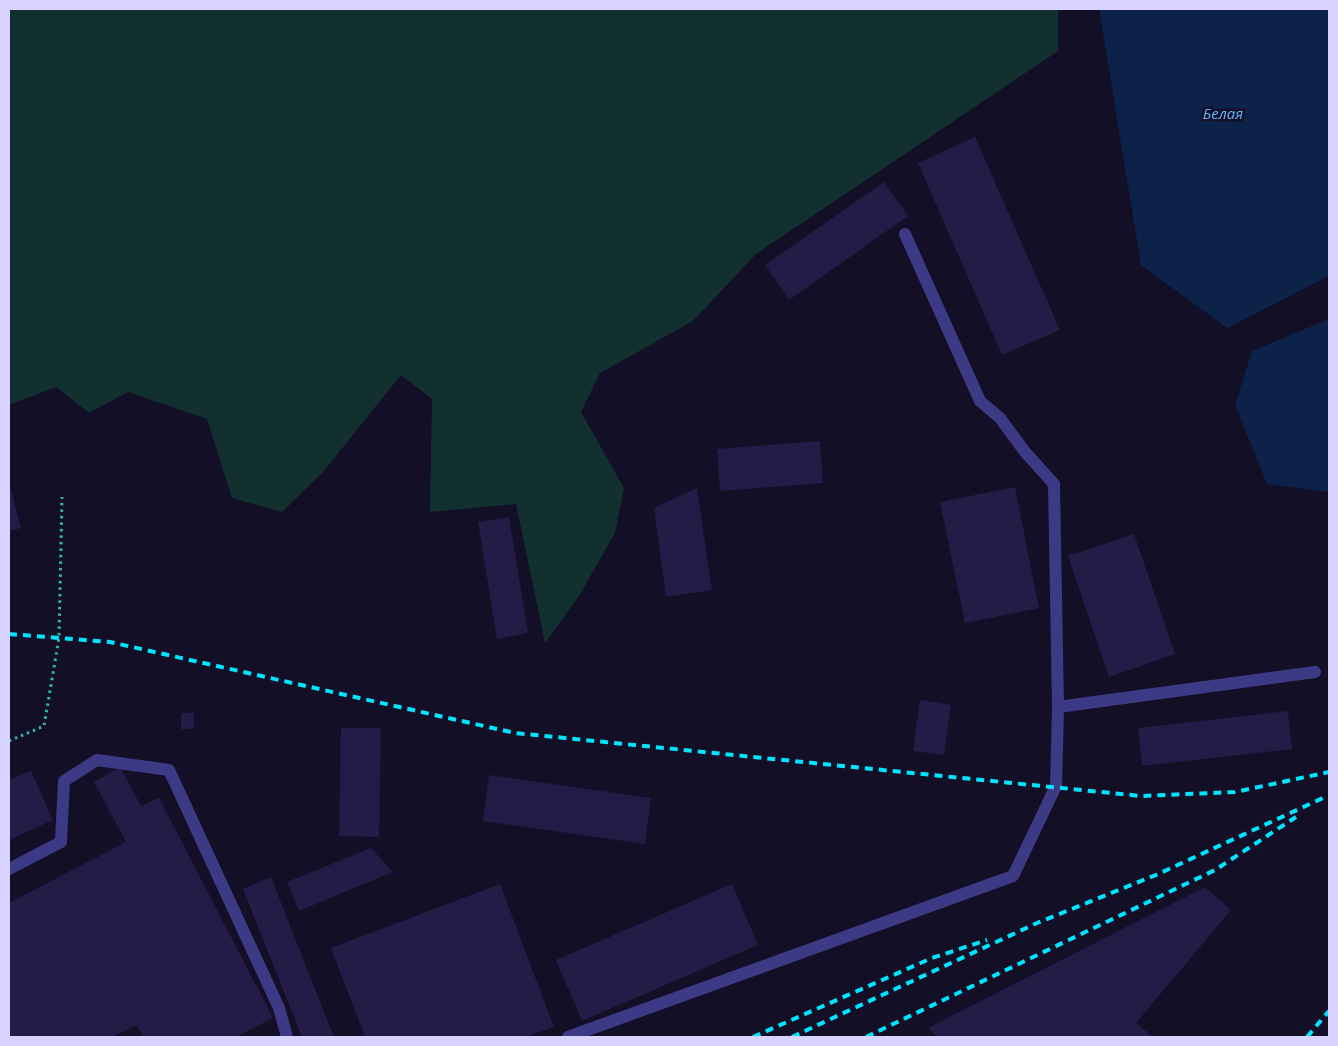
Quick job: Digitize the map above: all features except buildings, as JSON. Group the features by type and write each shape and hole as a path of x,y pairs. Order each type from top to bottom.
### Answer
{"street":[{"path":"568,1037 1012,876 1056,786 1058,707 1054,484 1025,452 1000,418 980,401 905,234"},
{"path":"1058,707 1315,672"},
{"path":"9,869 61,842 64,781 97,760 169,770 279,1008 286,1037"}],"path":[{"path":"9,741 44,726 59,638 62,497"}],"green space":[{"path":"9,9 1058,9 1058,51 756,254 693,321 600,373 581,412 624,488 615,533 579,596 545,643 516,504 430,512 432,399 401,375 323,472 282,512 232,498 207,419 128,392 89,413 56,387 9,405"}],"water":[{"name":"Белая","path":"1099,9 1329,9 1329,276 1227,328 1141,265"},
{"path":"1329,319 1329,492 1267,484 1235,405 1252,351"}],"railway":[{"path":"9,634 110,642 515,733 1141,796 1235,792 1329,772"},
{"path":"792,1037 1037,923 1156,875 1325,797"},
{"path":"866,1037 1215,870 1296,817"},
{"path":"753,1037 932,958 987,940"},
{"path":"1307,1037 1329,1011"}]}
